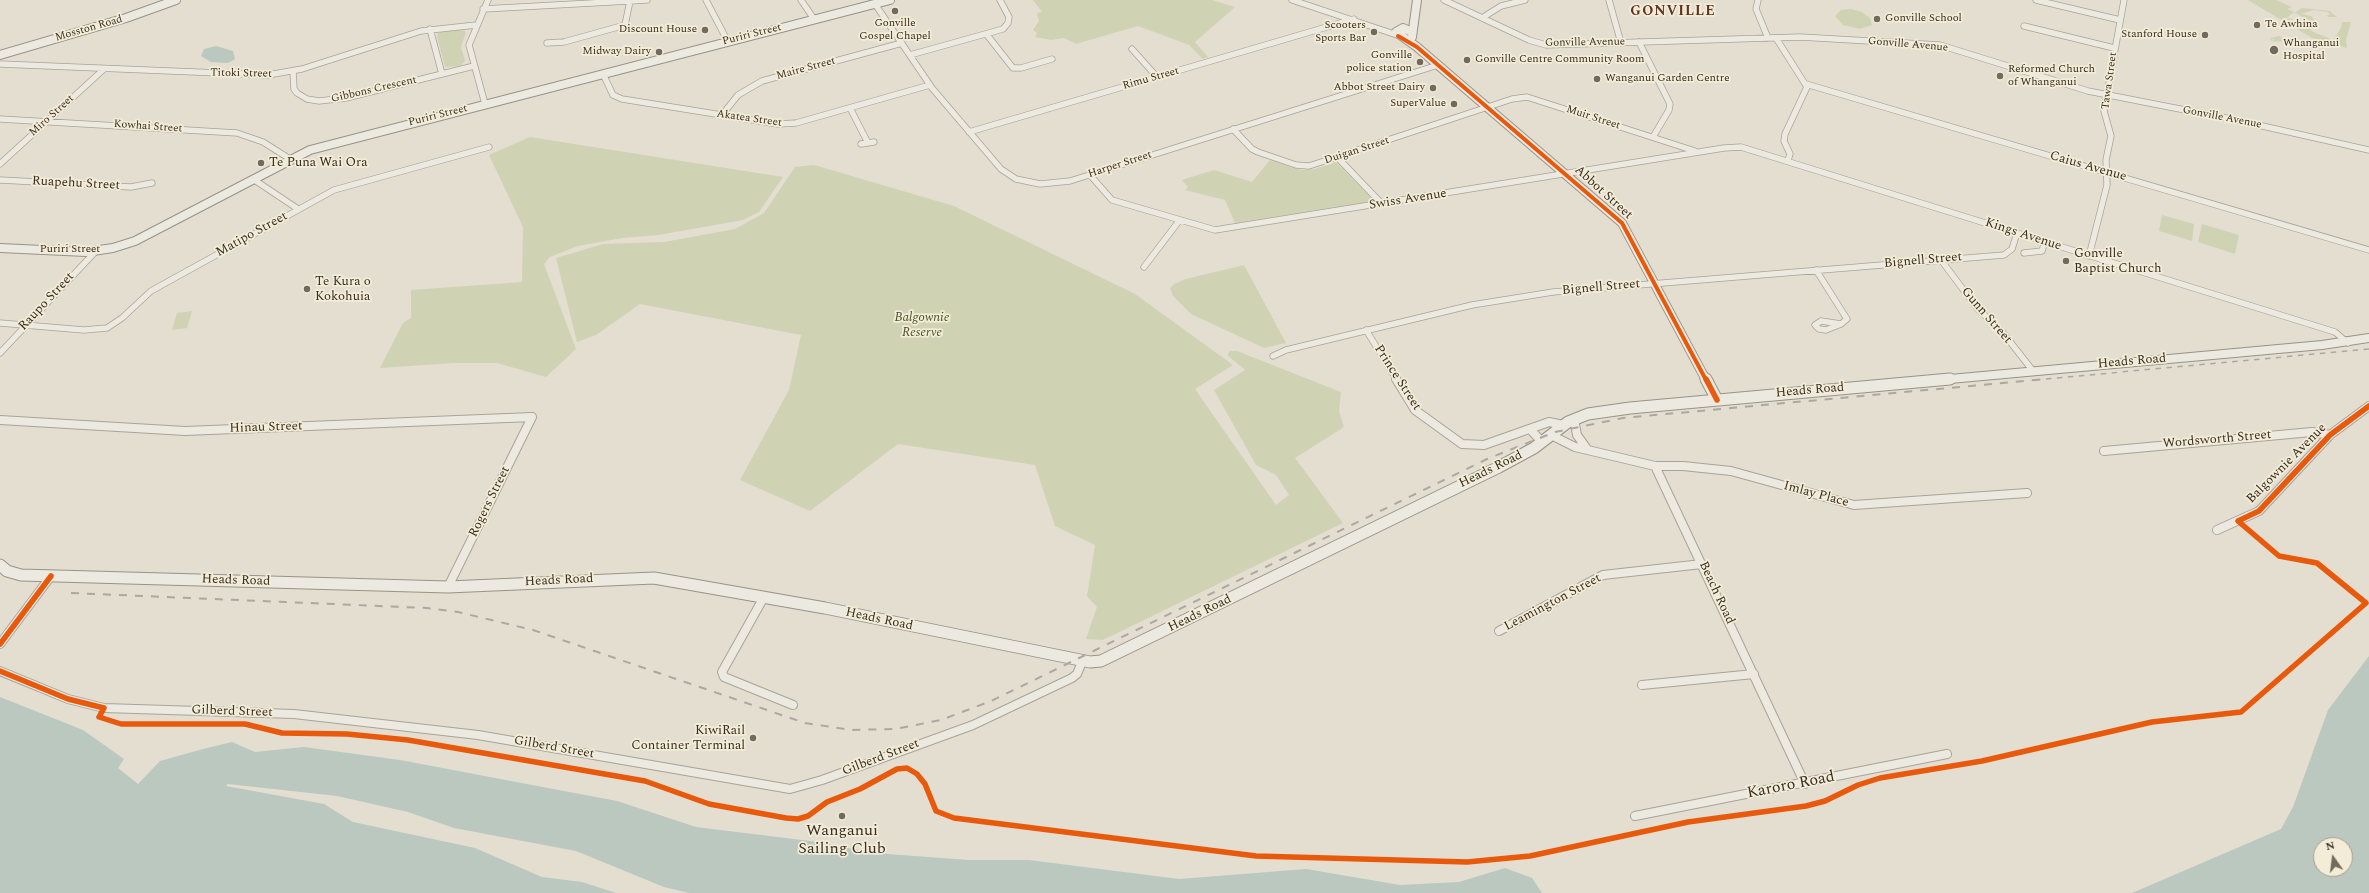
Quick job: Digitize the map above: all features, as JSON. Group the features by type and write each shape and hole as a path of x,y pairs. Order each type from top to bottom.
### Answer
{"main road":[{"name":"Mosston Road","path":"0,55 126,18 176,0"},
{"name":"Puriri Street","path":"0,248 95,252 135,241 290,159 319,147 890,0"},
{"path":"1413,20 1399,32 1406,37 1412,33 1416,0"},
{"name":"Abbot Street","path":"1399,32 1622,223 1717,400"},
{"name":"Abbot Street","path":"1412,33 1417,47"},
{"name":"Heads Road","path":"0,565 7,571 22,575 448,587 654,578 764,597 1082,662 1101,661 1125,651 1506,464 1542,442 1563,425 1574,419 1608,411 2348,342 2369,338"}],"street":[{"path":"485,104 469,45 476,25 488,0"},
{"path":"484,9 646,0"},
{"path":"706,0 728,42"},
{"path":"801,0 814,19"},
{"path":"910,55 987,35 1003,29 1008,23 1009,17 1000,0"},
{"path":"1292,0 1385,30 1399,32"},
{"name":"Gonville Avenue","path":"1444,0 1540,44 1805,37 1940,45 2106,96 2236,120 2369,150"},
{"path":"1482,18 1502,6 1525,0"},
{"path":"1609,0 1621,43"},
{"path":"1758,0 1756,9 1768,38"},
{"path":"2036,0 2120,20"},
{"name":"Tawa Street","path":"2089,256 2108,173 2106,160 2111,136 2104,111 2114,48 2124,0"},
{"path":"547,43 564,42 625,25 630,1"},
{"name":"Harper Street","path":"875,4 930,85 1001,169 1016,179 1048,184 1090,175 1438,65"},
{"path":"1333,25 1338,21 1335,14"},
{"name":"Rimu Street","path":"969,132 1354,19"},
{"name":"Titoki Street","path":"0,64 252,76 293,71 430,30 476,25"},
{"path":"2024,26 2037,31 2114,48"},
{"path":"430,30 442,74"},
{"path":"987,35 1013,68 1021,68 1052,59"},
{"path":"1776,38 1806,84 1806,91 1785,134 1784,141 1790,154 1788,160"},
{"path":"1639,42 1670,104 1669,110 1653,137"},
{"name":"Maire Street","path":"722,116 738,95 762,81 902,43"},
{"path":"1133,49 1157,77"},
{"name":"Gibbons Crescent","path":"293,71 294,89 297,93 307,99 319,101 346,98 474,66"},
{"name":"Miro Street","path":"0,164 104,69"},
{"name":"Akatea Street","path":"603,74 610,92 616,97 722,116 785,124 850,108 930,85"},
{"name":"Caius Avenue","path":"1806,84 2369,250"},
{"name":"Muir Street","path":"1488,107 1512,99 1528,97 1697,152"},
{"name":"Duigan Street","path":"1233,129 1252,149 1296,165 1309,166 1488,107"},
{"path":"850,108 866,136 868,143"},
{"name":"Kowhai Street","path":"0,119 237,133 263,142 290,159"},
{"path":"861,144 874,142"},
{"name":"Matipo Street","path":"0,324 84,330 107,328 122,318 150,291 340,187 489,147"},
{"name":"Kings Avenue","path":"1741,147 1788,160 2089,256 2335,332 2348,342"},
{"name":"Swiss Avenue","path":"1090,175 1112,200 1208,230 1221,230 1697,152 1741,147"},
{"path":"1337,157 1382,204"},
{"path":"253,179 298,209"},
{"name":"Ruapehu Street","path":"0,180 131,187 152,183"},
{"path":"1144,267 1179,221"},
{"name":"Bignell Street","path":"1273,356 1286,350 1472,305 1553,292 1941,260 2007,253 2012,249 2016,232"},
{"path":"2024,253 2042,252 2045,241"},
{"name":"Raupo Street","path":"0,353 95,252"},
{"name":"Gunn Street","path":"1941,260 1977,308 2004,334 2033,371"},
{"path":"1816,270 1846,315 1847,319 1841,324"},
{"name":"Prince Street","path":"1366,330 1415,410 1453,439 1471,446 1484,445 1553,421 1563,425"},
{"name":"Balgownie Avenue","path":"2217,530 2259,510 2330,435 2369,406"},
{"name":"Hinau Street","path":"0,420 185,431 532,417"},
{"name":"Rogers Street","path":"448,587 532,417"},
{"path":"1574,419 1577,435 1587,450"},
{"path":"1530,429 1542,442"},
{"name":"Wordsworth Street","path":"2104,451 2312,432 2330,435"},
{"path":"1551,435 1575,447 1655,466"},
{"name":"Imlay Place","path":"1655,466 1683,466 1731,471 1854,505 2028,493"},
{"name":"Beach Road","path":"1655,466 1805,784"},
{"name":"Leamington Street","path":"1499,632 1603,575 1702,564"},
{"path":"0,644 51,576"},
{"path":"764,597 722,672 724,677 793,705"},
{"name":"Gilberd Street","path":"0,672 68,699 104,708 294,714 478,735 790,789 822,780 973,725 1072,678 1077,674 1082,662"},
{"path":"1642,685 1754,674"},
{"name":"Karoro Road","path":"1635,816 1805,784 1947,754"}],"green space":[{"path":"1033,0 1212,0 1235,7 1195,42 1208,57 1203,59 1189,45 1138,26 1076,44 1064,38 1051,40 1035,37 1037,33 1033,30 1039,21 1037,13 1042,12"},
{"path":"2248,0 2276,0 2290,6 2291,8 2287,9 2294,12 2283,21"},
{"path":"2302,8 2330,11 2337,17 2328,17 2327,15 2330,15 2328,12 2314,10 2301,14 2311,16 2315,21 2311,21 2297,14 2299,14 2294,13"},
{"path":"1851,9 1862,12 1870,18 1872,25 1860,29 1843,25 1835,16 1841,10"},
{"path":"2289,18 2311,26 2311,31 2333,40 2341,28 2342,22 2351,22 2346,40 2347,48 2312,38 2285,22"},
{"path":"461,29 466,32 461,47 465,61 460,66 445,67 437,37 438,33 445,30"},
{"path":"2279,36 2286,39 2308,40 2315,43 2269,41 2273,40 2275,38 2271,40 2270,38"},
{"path":"530,137 783,177 759,212 743,220 658,235 622,238 578,246 550,257 544,264 576,349 546,377 497,363 453,363 380,368 403,323 411,318 411,290 522,282 523,227 489,155"},
{"path":"1270,160 1301,170 1315,169 1336,162 1374,201 1235,223 1225,200 1185,190 1188,187 1182,180 1214,170 1252,182"},
{"name":"Balgownie Reserve","path":"814,165 954,206 1135,294 1233,365 1195,389 1276,505 1289,495 1276,475 1256,465 1214,390 1245,370 1227,355 1230,351 1237,351 1341,392 1339,411 1344,427 1295,458 1343,523 1103,640 1086,639 1097,607 1087,596 1095,545 1055,526 1035,465 898,444 810,511 740,480 789,390 801,335 640,304 596,335 577,342 556,258 603,244 664,242 735,229 764,213 795,167"},
{"path":"2162,215 2194,224 2192,241 2159,231"},
{"path":"2202,224 2239,235 2235,254 2198,242"},
{"path":"1244,265 1286,343 1264,348 1191,314 1173,296 1170,288 1174,284 1186,279"},
{"path":"192,311 187,328 172,330 177,313"}],"shaded area":[{"path":"216,46 233,51 235,59 228,63 211,62 201,56 204,49"},
{"path":"2369,656 2369,893 2132,893 2281,829 2293,807 2328,710"},
{"path":"0,697 83,730 124,759 118,768 138,784 160,761 232,742 255,752 304,747 400,760 617,801 696,827 818,842 874,853 969,860 1029,860 1179,879 1306,869 1400,885 1459,882 1505,868 1532,878 1542,893 689,893 664,887 576,851 454,828 408,812 337,796 228,784 226,786 324,804 353,822 475,848 542,877 582,882 616,893 0,893"}],"railway":[{"path":"2035,380 2369,349"},
{"path":"71,593 427,608 458,612 533,630 805,723 851,730 895,729 941,720 991,701 1487,459 1555,432 1623,418 2046,379"}],"cycle path":[{"path":"1398,36 1417,47 1622,223 1717,400"},
{"path":"0,671 68,699 104,708 99,717 121,724 245,724 282,733 347,734 408,740 645,781 709,804 786,818 798,819 808,816 827,802 860,789 897,769 907,768 917,774 925,784 936,811 942,815 954,818 1256,856 1467,862 1530,856 1688,822 1806,806 1825,801 1858,785 1880,778 1982,761 2152,722 2241,712 2366,603 2317,563 2279,556 2238,521 2259,511 2330,435 2369,406"},
{"path":"0,644 51,576"}],"place":[{"name":"Gonville Gospel Chapel","path":"895,11"},
{"name":"Gonville School","path":"1877,19"},
{"name":"Te Awhina","path":"2257,25"},
{"name":"Discount House","path":"705,30"},
{"name":"Scooters Sports Bar","path":"1374,32"},
{"name":"Stanford House","path":"2205,35"},
{"name":"Whanganui Hospital","path":"2274,50"},
{"name":"Midway Dairy","path":"659,52"},
{"name":"Gonville Centre Community Room","path":"1467,60"},
{"name":"Gonville police station","path":"1420,62"},
{"name":"Reformed Church of Whanganui","path":"2000,76"},
{"name":"Wanganui Garden Centre","path":"1597,79"},
{"name":"Abbot Street Dairy","path":"1433,88"},
{"name":"SuperValue","path":"1454,104"},
{"name":"Te Puna Wai Ora","path":"261,163"},
{"name":"Gonville Baptist Church","path":"2066,261"},
{"name":"Te Kura o Kokohuia","path":"307,289"},
{"name":"KiwiRail Container Terminal","path":"753,738"},
{"name":"Wanganui Sailing Club","path":"842,816"}],"district":[{"name":"GONVILLE","path":"1673,12"}]}
